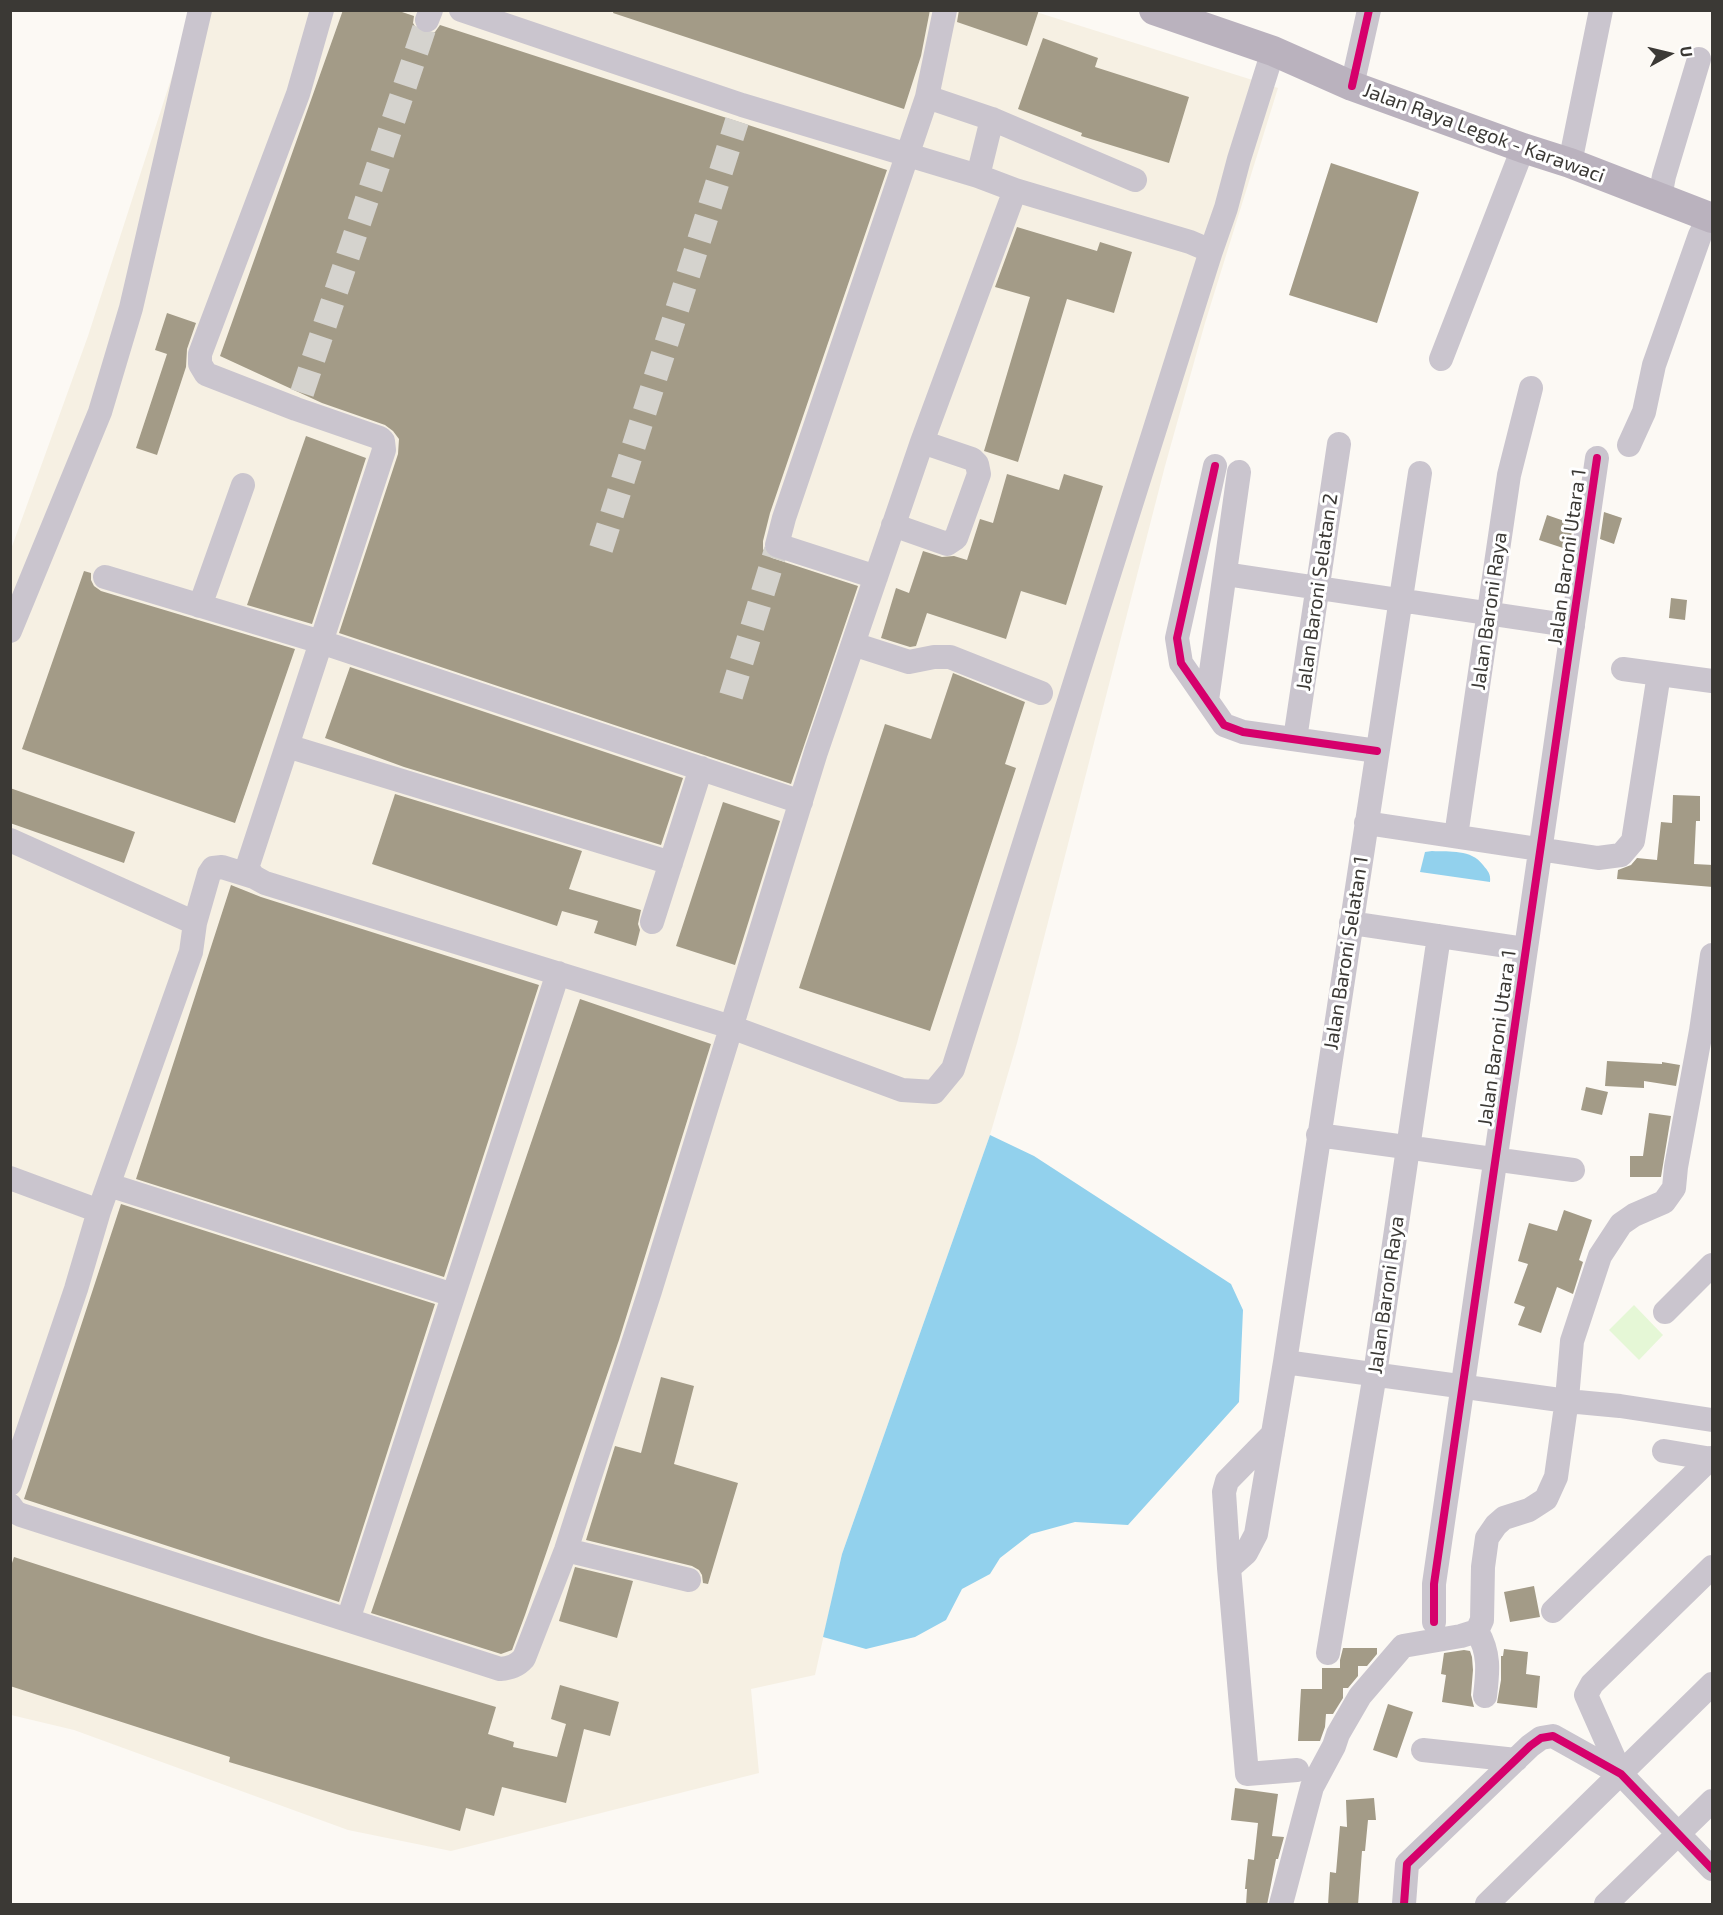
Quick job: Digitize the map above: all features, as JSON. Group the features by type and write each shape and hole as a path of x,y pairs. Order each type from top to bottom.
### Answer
{"main road":[{"name":"Jalan Raya Legok - Karawaci","path":"1171,14 1273,51 1352,86 1570,163 1711,218"}],"street":[{"path":"10,631 100,412 131,308 200,10"},
{"path":"254,877 247,868 384,445 380,438 299,401 206,374 200,364 200,354 298,94 322,10"},
{"path":"460,10 740,113 907,154 1015,190 1190,242 1211,251"},
{"path":"876,577 777,547 784,518 927,97 945,10"},
{"path":"1352,86 1369,10"},
{"path":"1570,163 1601,10"},
{"path":"10,1484 99,1211 191,952 195,923 209,874 213,868 222,867 265,883 731,1027 902,1090 934,1092 953,1069 1226,208 1273,51"},
{"path":"1660,197 1664,176 1699,59"},
{"path":"927,97 992,119 1135,180"},
{"path":"978,176 992,119"},
{"path":"1442,359 1523,148"},
{"path":"10,1505 15,1512 21,1515 500,1670 519,1664 524,1658 566,1550 650,1291 801,801 853,644 922,442 1015,190"},
{"path":"1629,444 1644,412 1654,365 1700,235 1711,218"},
{"name":"Jalan Baroni Raya","path":"1456,836 1509,475 1531,388"},
{"path":"893,525 947,544 951,543 956,538 979,474 977,464 972,459 922,442"},
{"name":"Jalan Baroni Selatan 2","path":"1295,739 1339,444"},
{"name":"Jalan Baroni Utara 1","path":"1434,1622 1434,1584 1598,458"},
{"path":"1215,466 1177,638 1180,663 1224,725 1242,732 1377,751"},
{"path":"1207,700 1239,472"},
{"name":"Jalan Baroni Selatan 1","path":"1229,1568 1246,1553 1256,1534 1285,1362 1420,473"},
{"path":"200,606 243,485"},
{"path":"1225,574 1573,626"},
{"path":"105,577 321,642 801,801"},
{"path":"853,644 909,663 934,657 950,657 1041,693"},
{"path":"1623,669 1713,681"},
{"path":"1366,823 1598,858 1621,855 1633,841 1659,674"},
{"path":"287,746 671,863"},
{"path":"652,922 701,768"},
{"path":"10,840 195,923"},
{"path":"1351,923 1526,949"},
{"name":"Jalan Baroni Raya","path":"1328,1653 1375,1374 1439,936"},
{"path":"1485,1696 1487,1656 1485,1645 1478,1631 1482,1620 1483,1567 1487,1538 1504,1518 1529,1510 1546,1499 1556,1477 1567,1401 1572,1341 1600,1256 1621,1224 1634,1215 1664,1202 1674,1188 1713,955"},
{"path":"348,1620 558,973"},
{"path":"1318,1135 1573,1170"},
{"path":"10,1178 99,1211"},
{"path":"109,1185 453,1295"},
{"path":"1665,1312 1713,1265"},
{"path":"1285,1362 1713,1420"},
{"path":"1273,1434 1227,1481 1224,1492 1229,1568 1247,1774 1297,1770"},
{"path":"1664,1451 1712,1459"},
{"path":"1553,1611 1712,1459"},
{"path":"566,1550 688,1580"},
{"path":"1621,1774 1586,1695 1592,1684 1713,1568"},
{"path":"1281,1905 1312,1787 1360,1696 1403,1646 1478,1631"},
{"path":"1487,1905 1713,1684"},
{"path":"1404,1905 1407,1864 1530,1746 1541,1738 1553,1736 1621,1774 1713,1869"},
{"path":"1423,1750 1516,1760"},
{"path":"1606,1905 1713,1801"}],"shaded area":[{"path":"193,11 1033,11 1278,88 1205,323 1165,466 1017,1043 990,1135 842,1554 815,1675 751,1689 759,1773 451,1851 348,1830 74,1730 11,1715 10,552 88,336"}],"green space":[{"path":"1634,1305 1663,1335 1639,1360 1609,1330"}],"water":[{"path":"1425,852 1460,852 1472,856 1488,871 1490,882 1420,872"},
{"path":"990,1135 1034,1156 1231,1284 1243,1310 1239,1402 1128,1525 1075,1522 1031,1534 1000,1558 990,1574 962,1589 946,1620 915,1637 866,1649 823,1637 842,1554"}],"building":[{"path":"343,10 396,10 414,16 413,23 422,33 435,32 440,25 887,170 770,513 763,541 763,549 772,558 858,586 791,784 339,633 398,454 399,439 385,425 322,403 220,356"},
{"path":"614,10 930,10 921,56 904,109 613,13"},
{"path":"959,10 1039,10 1027,46 957,22"},
{"path":"1043,38 1098,58 1095,67 1189,97 1169,163 1081,136 1082,133 1018,109"},
{"path":"1331,163 1419,192 1377,323 1289,295"},
{"path":"1017,227 1097,251 1100,242 1132,252 1114,313 1067,299 1018,462 984,451 1030,297 995,287"},
{"path":"167,313 196,323 187,349 186,367 157,455 136,448 167,354 155,350"},
{"path":"306,436 366,458 312,624 247,605"},
{"path":"1007,474 1059,490 1064,474 1103,486 1066,605 1021,591 1006,639 927,613 916,646 910,647 881,638 896,588 909,593 923,551 942,557 954,556 967,560 980,519 993,523"},
{"path":"1604,512 1622,518 1614,544 1600,539"},
{"path":"1547,515 1573,524 1569,550 1539,540"},
{"path":"84,571 91,573 94,586 101,591 295,649 235,823 22,749"},
{"path":"1671,598 1687,600 1685,620 1669,618"},
{"path":"350,667 683,778 661,845 404,767 325,738"},
{"path":"953,673 1025,702 1005,764 1016,768 930,1031 799,988 885,724 931,739"},
{"path":"10,788 135,832 124,863 10,823"},
{"path":"395,794 582,851 569,889 641,910 636,946 594,933 598,921 562,911 557,926 372,864"},
{"path":"1673,795 1700,796 1700,821 1696,821 1694,864 1713,865 1713,887 1617,879 1618,870 1631,865 1637,858 1657,860 1661,822 1672,823"},
{"path":"723,802 780,821 735,965 676,946"},
{"path":"231,885 261,897 539,985 444,1277 136,1179"},
{"path":"580,999 711,1044 619,1340 525,1615 512,1650 501,1654 371,1613"},
{"path":"1607,1061 1662,1064 1662,1062 1680,1065 1676,1086 1644,1081 1644,1088 1605,1086"},
{"path":"1586,1087 1608,1092 1602,1115 1581,1110"},
{"path":"1649,1113 1671,1116 1661,1177 1630,1177 1630,1156 1643,1156"},
{"path":"121,1204 435,1304 339,1602 24,1499"},
{"path":"1564,1210 1592,1220 1579,1260 1583,1262 1573,1294 1557,1287 1541,1333 1518,1325 1525,1307 1514,1303 1528,1264 1518,1261 1529,1223 1557,1231"},
{"path":"661,1377 694,1386 674,1464 738,1483 708,1584 703,1583 699,1570 692,1566 586,1540 615,1446 641,1453"},
{"path":"14,1557 265,1638 496,1707 488,1734 514,1742 513,1747 557,1757 566,1724 551,1719 560,1685 619,1702 610,1736 584,1729 566,1803 502,1787 494,1816 466,1808 460,1831 229,1762 230,1757 10,1686 10,1569"},
{"path":"575,1567 633,1581 617,1638 559,1621"},
{"path":"1534,1586 1540,1617 1510,1622 1504,1592"},
{"path":"1343,1648 1377,1648 1377,1654 1367,1666 1358,1666 1358,1676 1348,1688 1343,1688 1343,1698 1333,1714 1326,1714 1325,1727 1320,1741 1298,1741 1301,1689 1322,1689 1322,1668 1340,1668"},
{"path":"1504,1649 1528,1652 1526,1674 1540,1676 1537,1708 1497,1703 1501,1680 1501,1656 1503,1656"},
{"path":"1470,1651 1472,1657 1471,1695 1474,1707 1442,1702 1446,1675 1441,1674 1444,1653"},
{"path":"1388,1704 1413,1712 1397,1758 1373,1750"},
{"path":"1235,1788 1278,1794 1272,1836 1284,1837 1278,1859 1276,1859 1267,1905 1246,1905 1248,1859 1254,1860 1258,1823 1231,1820"},
{"path":"1374,1798 1376,1820 1368,1820 1365,1851 1362,1851 1358,1905 1328,1905 1330,1872 1336,1873 1340,1826 1347,1827 1346,1800"}],"tunnel":[{"path":"302,393 427,20"},
{"path":"601,549 737,121"},
{"path":"731,696 776,550"}],"cycle path":[{"path":"1352,86 1369,10"},
{"path":"1434,1622 1434,1584 1597,458"},
{"path":"1215,466 1177,638 1181,663 1224,725 1243,732 1377,751"},
{"path":"1404,1904 1407,1864 1530,1746 1541,1738 1553,1736 1621,1774 1712,1869"}]}
